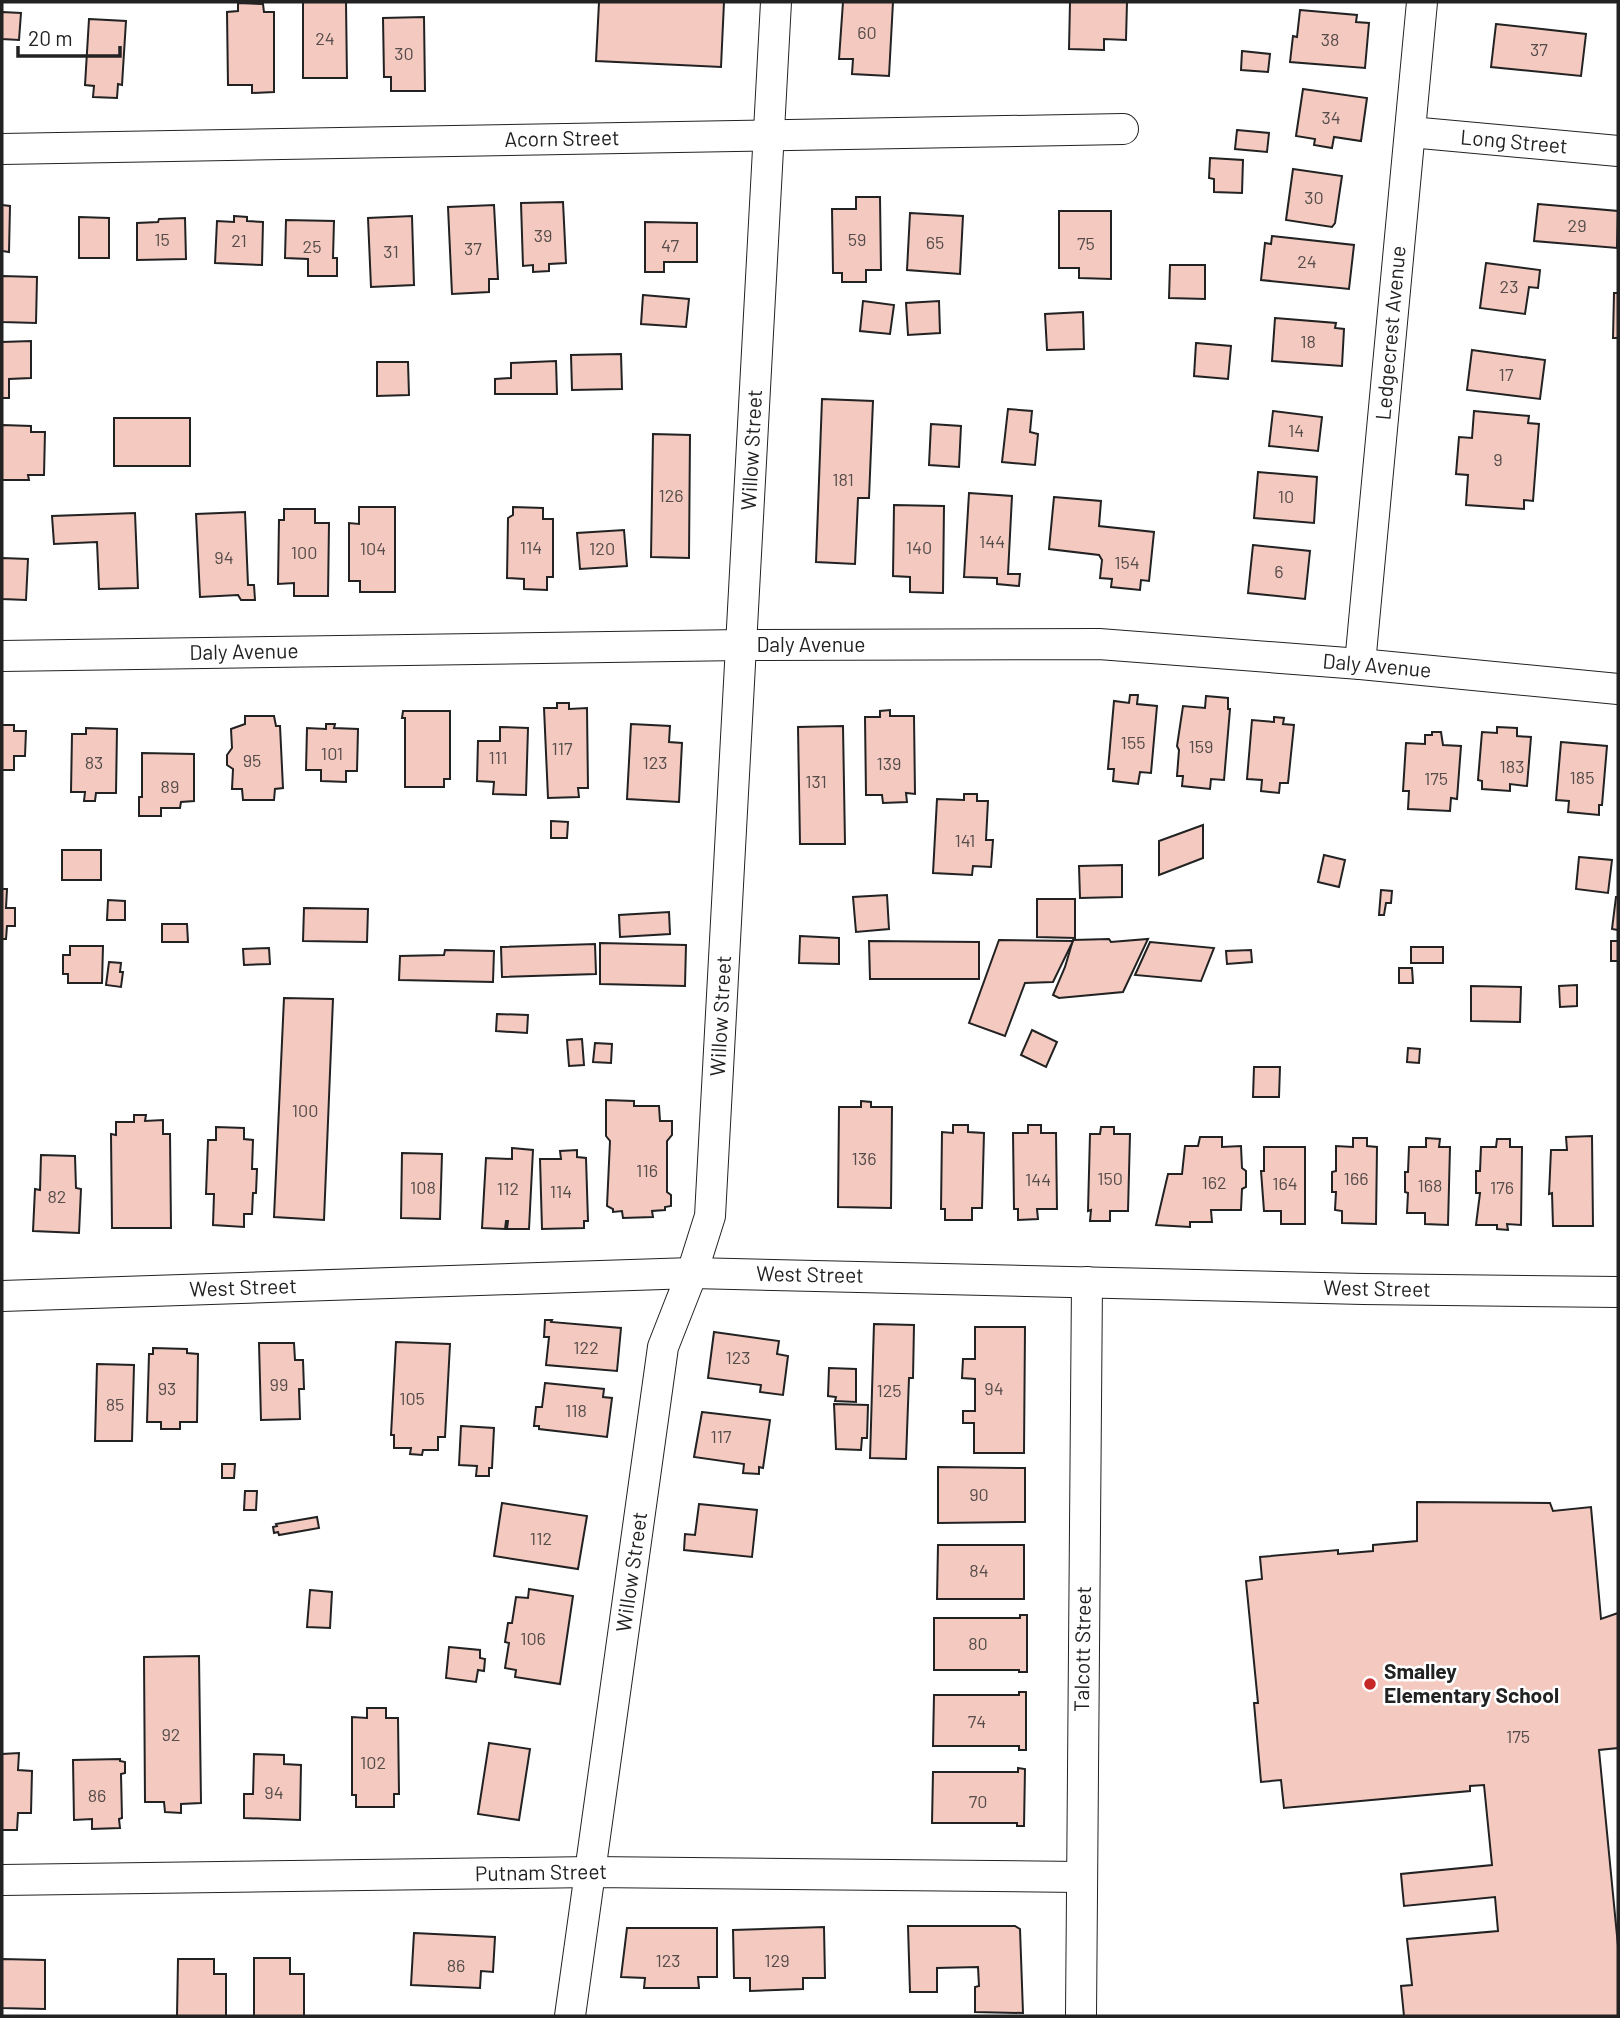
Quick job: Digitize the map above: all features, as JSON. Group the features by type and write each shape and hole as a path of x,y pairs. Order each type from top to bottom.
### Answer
{"street":[{"name":"Willow Street","path":"570,2016 663,1347 692,1273 710,1216 776,2"},
{"name":"Ledgecrest Avenue","path":"1360,664 1422,2"},
{"name":"Acorn Street","path":"2,149 1123,129"},
{"name":"Long Street","path":"1410,132 1618,151"},
{"name":"Daly Avenue","path":"2,656 742,645 1100,644 1360,664 1618,690"},
{"name":"West Street","path":"2,1296 692,1273 1363,1289 1618,1292"},
{"name":"Talcott Street","path":"1081,2016 1080,1877 1087,1282"},
{"name":"Putnam Street","path":"2,1880 591,1872 1080,1877"}],"building":[{"path":"303,2 346,2 347,78 303,78"},
{"path":"599,2 724,2 721,67 596,61"},
{"path":"843,2 893,2 889,76 852,74 853,59 839,59"},
{"path":"1070,2 1127,2 1126,40 1104,39 1104,50 1069,49"},
{"path":"238,3 263,4 264,12 274,12 274,92 252,93 252,85 228,85 227,12 238,11"},
{"path":"1300,10 1357,15 1356,22 1369,23 1365,68 1290,62 1293,36 1297,37"},
{"path":"2,12 21,13 19,40 2,39"},
{"path":"424,17 425,91 391,91 391,77 384,77 383,18"},
{"path":"89,19 126,21 122,85 118,84 117,98 93,97 94,86 85,85"},
{"path":"1496,24 1586,34 1581,76 1491,67"},
{"path":"1242,51 1270,54 1268,72 1241,70"},
{"path":"1303,89 1367,98 1361,141 1334,137 1332,148 1314,145 1315,139 1296,136"},
{"path":"1237,130 1269,133 1267,152 1235,149"},
{"path":"1210,158 1243,160 1242,193 1214,192 1214,179 1209,178"},
{"path":"1293,169 1342,176 1335,223 1332,227 1286,220"},
{"path":"856,197 880,197 881,270 866,270 866,282 842,282 842,273 833,273 832,209 856,209"},
{"path":"563,202 566,263 549,264 549,271 533,272 533,265 523,266 521,203"},
{"path":"1538,204 1618,211 1617,248 1534,241"},
{"path":"2,205 10,206 9,252 2,251"},
{"path":"494,205 498,279 489,279 489,292 452,294 448,207"},
{"path":"1059,211 1111,211 1111,279 1079,278 1079,268 1059,268"},
{"path":"910,213 963,216 960,274 907,270"},
{"path":"234,216 247,217 247,221 263,222 262,265 215,263 217,221 234,222"},
{"path":"412,216 414,285 371,287 368,218"},
{"path":"79,217 109,218 109,258 79,258"},
{"path":"185,218 186,259 137,260 137,223"},
{"path":"286,220 334,221 333,258 337,258 337,276 308,276 308,259 285,258"},
{"path":"645,222 697,223 697,262 664,262 664,272 645,272"},
{"path":"1272,236 1354,245 1349,289 1261,280 1265,243 1271,244"},
{"path":"1486,263 1540,270 1538,288 1529,287 1525,314 1480,308"},
{"path":"1170,265 1205,265 1205,299 1169,298"},
{"path":"2,276 37,277 36,323 2,322"},
{"path":"1614,293 1618,293 1618,338 1613,338"},
{"path":"643,295 689,299 686,327 641,324"},
{"path":"863,301 894,305 890,334 860,331"},
{"path":"939,301 940,333 908,335 906,303"},
{"path":"1083,312 1084,349 1047,350 1045,314"},
{"path":"1275,318 1336,323 1335,328 1344,329 1342,366 1272,361"},
{"path":"31,341 31,378 9,379 9,398 2,398 2,342"},
{"path":"1196,343 1231,346 1228,379 1194,376"},
{"path":"1472,350 1545,360 1540,399 1467,390"},
{"path":"621,354 622,389 572,390 571,355"},
{"path":"556,361 557,394 495,394 495,379 511,378 511,363"},
{"path":"377,362 408,362 409,395 377,396"},
{"path":"822,399 873,401 869,498 858,498 855,564 816,562"},
{"path":"1008,409 1032,411 1030,432 1038,434 1035,465 1002,462"},
{"path":"1273,411 1322,417 1318,451 1269,446"},
{"path":"1474,411 1529,416 1528,423 1539,424 1533,501 1524,500 1524,509 1466,505 1468,475 1456,474 1459,437 1472,438"},
{"path":"114,418 190,418 190,466 114,466"},
{"path":"931,424 961,426 959,467 929,465"},
{"path":"2,425 31,426 31,432 45,432 44,475 28,475 29,480 2,480"},
{"path":"653,434 690,435 689,558 651,557"},
{"path":"1258,472 1317,477 1314,523 1254,518"},
{"path":"969,493 1012,496 1008,574 1020,574 1019,586 997,584 997,578 964,577"},
{"path":"1054,497 1101,501 1099,526 1154,532 1149,581 1141,580 1140,590 1111,587 1112,579 1100,578 1102,560 1099,555 1049,549"},
{"path":"894,505 944,506 943,593 910,592 910,577 893,576"},
{"path":"359,507 395,507 395,592 360,592 360,581 349,581 349,523 359,524"},
{"path":"513,507 543,508 543,519 553,519 553,577 547,577 547,590 524,589 524,579 507,578 508,518 513,515"},
{"path":"284,509 315,509 315,523 329,523 328,596 294,596 294,583 278,584 279,520 284,520"},
{"path":"245,512 248,585 254,585 255,600 241,600 238,595 200,597 196,514"},
{"path":"135,513 138,588 99,589 97,542 54,544 52,516"},
{"path":"624,530 627,566 580,569 577,533"},
{"path":"1253,545 1310,551 1305,599 1248,593"},
{"path":"2,558 28,559 26,600 2,599"},
{"path":"1130,695 1138,695 1137,704 1157,706 1151,773 1140,772 1138,784 1113,781 1114,769 1108,769 1114,701 1129,703"},
{"path":"1206,696 1228,698 1230,709 1224,780 1211,779 1210,789 1182,786 1183,776 1177,776 1177,746 1183,706 1205,708"},
{"path":"557,703 569,703 569,709 587,708 588,788 578,788 579,797 548,798 544,708 557,708"},
{"path":"890,710 890,716 914,716 915,794 906,793 907,802 883,803 882,795 866,795 865,717 880,717 880,711"},
{"path":"403,711 450,711 450,779 444,779 444,787 405,787"},
{"path":"245,716 274,716 276,726 280,726 283,788 275,789 274,800 243,800 242,789 232,789 233,769 227,765 227,755 232,748 231,729 245,724"},
{"path":"1274,717 1284,718 1283,724 1294,725 1288,783 1280,783 1279,793 1261,791 1262,780 1247,779 1252,720 1274,722"},
{"path":"326,724 335,724 334,728 358,729 357,771 346,771 346,782 321,781 321,770 306,770 307,728 326,729"},
{"path":"631,724 670,726 669,742 682,743 679,802 627,799"},
{"path":"2,725 14,725 14,731 26,731 25,756 14,756 14,770 2,770"},
{"path":"843,726 845,844 800,844 798,727"},
{"path":"500,727 528,728 526,795 493,794 494,782 477,781 478,741 500,741"},
{"path":"1497,727 1517,728 1517,736 1531,737 1527,786 1510,784 1510,791 1482,789 1482,781 1478,780 1482,732 1497,733"},
{"path":"86,728 117,729 116,793 96,793 95,801 84,801 85,792 71,792 72,734 86,734"},
{"path":"1432,732 1441,732 1443,745 1461,746 1457,799 1451,798 1450,811 1408,809 1409,791 1403,791 1406,743 1425,744 1425,735 1432,735"},
{"path":"1561,742 1607,746 1599,815 1568,812 1569,801 1556,800"},
{"path":"142,753 194,754 194,801 181,802 180,808 161,808 161,816 139,816"},
{"path":"964,794 977,794 977,801 988,801 986,840 993,840 991,867 973,866 972,875 933,873 937,799 964,800"},
{"path":"551,821 568,822 567,838 551,838"},
{"path":"1203,825 1203,858 1159,875 1159,841"},
{"path":"62,850 101,850 101,880 62,880"},
{"path":"1324,855 1345,860 1339,887 1318,882"},
{"path":"1579,857 1612,860 1608,893 1576,889"},
{"path":"1122,865 1122,897 1080,898 1079,866"},
{"path":"2,889 7,889 6,908 15,908 15,926 7,926 6,939 2,939"},
{"path":"1381,890 1392,891 1391,903 1386,903 1384,915 1379,915"},
{"path":"887,895 889,929 856,932 853,897"},
{"path":"1618,897 1618,930 1612,929"},
{"path":"1037,899 1075,899 1075,938 1037,937"},
{"path":"108,900 125,901 125,920 107,920"},
{"path":"304,908 368,909 367,942 303,941"},
{"path":"669,912 670,934 620,937 619,915"},
{"path":"162,924 187,924 188,942 162,942"},
{"path":"800,936 839,938 839,964 799,963"},
{"path":"1109,939 1111,942 1148,939 1123,992 1059,998 1053,995 1073,940"},
{"path":"999,940 1073,941 1053,982 1025,983 1005,1036 969,1023"},
{"path":"869,941 979,942 979,979 870,979"},
{"path":"1611,941 1618,941 1618,961 1611,961"},
{"path":"1150,942 1214,948 1201,981 1135,975"},
{"path":"600,943 686,945 685,986 600,984"},
{"path":"595,944 596,974 502,977 501,947"},
{"path":"70,946 103,946 102,983 68,983 68,974 63,974 63,955 70,955"},
{"path":"1411,947 1443,947 1443,963 1411,963"},
{"path":"269,948 270,964 244,965 243,949"},
{"path":"445,950 494,951 493,982 399,980 400,956 444,955"},
{"path":"1251,950 1252,962 1227,964 1226,951"},
{"path":"109,962 121,963 121,987 106,985"},
{"path":"1399,968 1412,968 1413,983 1399,983"},
{"path":"1577,985 1577,1006 1560,1007 1559,986"},
{"path":"1471,986 1521,987 1520,1022 1471,1021"},
{"path":"284,998 333,999 324,1220 274,1217"},
{"path":"497,1014 528,1015 527,1033 496,1031"},
{"path":"1032,1030 1057,1042 1046,1067 1021,1055"},
{"path":"582,1039 584,1065 569,1066 567,1040"},
{"path":"595,1043 612,1044 611,1063 593,1062"},
{"path":"1408,1048 1420,1049 1419,1063 1407,1062"},
{"path":"1254,1067 1280,1067 1279,1097 1253,1097"},
{"path":"606,1100 634,1101 634,1106 659,1106 660,1121 672,1121 672,1135 667,1141 667,1192 671,1195 671,1206 665,1207 665,1210 652,1211 653,1217 623,1218 622,1211 613,1212 613,1209 607,1206 610,1141 606,1136"},
{"path":"861,1101 871,1102 871,1107 892,1107 891,1208 838,1207 839,1107 861,1107"},
{"path":"134,1115 146,1115 145,1121 163,1120 163,1134 170,1134 171,1228 112,1228 111,1134 116,1135 116,1122 134,1122"},
{"path":"953,1125 968,1125 968,1132 984,1133 982,1208 972,1208 972,1220 945,1220 945,1209 941,1209 942,1132 953,1133"},
{"path":"1028,1125 1041,1125 1041,1133 1056,1133 1057,1209 1037,1209 1038,1219 1018,1220 1018,1209 1014,1209 1013,1133 1028,1133"},
{"path":"216,1127 244,1128 244,1139 253,1140 252,1169 257,1169 256,1193 253,1193 252,1214 244,1214 244,1227 213,1225 214,1194 206,1194 208,1140 216,1140"},
{"path":"1101,1127 1114,1127 1114,1134 1130,1134 1128,1211 1110,1211 1110,1221 1090,1221 1090,1134 1100,1134"},
{"path":"1592,1136 1593,1226 1553,1226 1552,1193 1549,1194 1551,1150 1567,1150 1566,1137"},
{"path":"1200,1137 1222,1137 1222,1147 1241,1146 1246,1187 1242,1189 1241,1210 1211,1210 1212,1222 1190,1222 1190,1227 1156,1225 1168,1174 1182,1174 1185,1146 1198,1146"},
{"path":"1353,1138 1367,1138 1367,1146 1377,1147 1376,1224 1342,1223 1342,1211 1335,1210 1336,1192 1332,1192 1332,1172 1336,1171 1336,1146 1353,1147"},
{"path":"1426,1138 1440,1139 1439,1147 1450,1147 1448,1225 1425,1224 1425,1213 1407,1213 1405,1172 1408,1172 1409,1147 1426,1147"},
{"path":"1497,1139 1510,1139 1510,1147 1522,1147 1521,1225 1507,1224 1508,1230 1497,1229 1497,1225 1476,1225 1480,1193 1476,1193 1476,1171 1480,1171 1481,1147 1496,1147"},
{"path":"1264,1147 1305,1147 1305,1224 1281,1224 1281,1211 1264,1211 1261,1171 1264,1171"},
{"path":"512,1148 533,1150 529,1229 507,1229 508,1221 505,1229 482,1228 486,1158 512,1159"},
{"path":"577,1150 577,1157 586,1158 588,1221 584,1221 584,1228 542,1229 540,1159 561,1159 560,1151"},
{"path":"402,1153 442,1154 440,1219 401,1218"},
{"path":"41,1155 75,1156 76,1188 81,1189 79,1233 33,1231 35,1189 40,1190"},
{"path":"545,1320 621,1328 617,1371 546,1365 549,1337 544,1337"},
{"path":"874,1324 914,1325 913,1378 909,1378 906,1459 870,1458"},
{"path":"975,1327 1025,1327 1024,1453 974,1453 974,1423 963,1423 963,1411 975,1411 975,1379 962,1378 963,1359 975,1359"},
{"path":"714,1332 779,1341 777,1354 788,1356 783,1395 760,1392 761,1385 708,1378"},
{"path":"396,1342 450,1344 445,1437 438,1437 438,1450 423,1450 422,1455 410,1454 411,1448 394,1448 394,1435 391,1435"},
{"path":"259,1343 294,1343 295,1360 303,1360 304,1389 299,1389 300,1419 261,1420"},
{"path":"153,1348 187,1349 187,1353 198,1354 197,1422 180,1422 180,1429 161,1429 161,1422 147,1422 149,1354 153,1354"},
{"path":"97,1364 134,1365 132,1441 95,1441"},
{"path":"829,1368 856,1369 856,1402 835,1401 836,1397 828,1396"},
{"path":"545,1383 604,1389 603,1397 612,1398 607,1437 539,1429 539,1426 534,1426 536,1407 542,1407"},
{"path":"834,1404 868,1405 867,1438 862,1438 861,1450 836,1449"},
{"path":"702,1412 770,1420 763,1468 759,1467 759,1474 743,1473 744,1464 694,1457"},
{"path":"461,1426 494,1428 492,1468 489,1468 489,1476 476,1476 477,1466 459,1465"},
{"path":"222,1464 235,1464 234,1478 222,1478"},
{"path":"938,1467 1025,1468 1025,1522 938,1523"},
{"path":"245,1491 257,1491 256,1510 244,1510"},
{"path":"1417,1502 1550,1503 1553,1511 1591,1507 1601,1619 1618,1613 1618,1748 1599,1750 1618,1946 1618,2016 1404,2016 1401,1986 1412,1985 1407,1939 1498,1931 1495,1897 1404,1906 1401,1874 1492,1865 1484,1785 1470,1786 1470,1791 1284,1808 1281,1780 1261,1782 1254,1703 1258,1703 1246,1581 1262,1579 1260,1557 1338,1550 1338,1554 1373,1551 1373,1545 1417,1541"},
{"path":"502,1503 587,1516 578,1569 494,1556"},
{"path":"699,1504 757,1510 752,1557 684,1550 685,1534 695,1535"},
{"path":"317,1517 319,1528 279,1535 278,1532 274,1533 273,1527 277,1526 276,1524"},
{"path":"938,1545 1024,1545 1024,1599 937,1599"},
{"path":"529,1589 573,1596 560,1684 515,1677 516,1670 505,1668 509,1643 505,1642 508,1623 512,1623 516,1597 528,1598"},
{"path":"310,1590 332,1592 330,1628 307,1627"},
{"path":"1020,1615 1027,1615 1027,1672 934,1670 934,1618 1020,1618"},
{"path":"449,1647 480,1650 480,1658 485,1659 484,1671 478,1670 476,1682 446,1678"},
{"path":"199,1656 201,1803 181,1804 181,1813 165,1812 164,1802 145,1802 144,1657"},
{"path":"1019,1692 1026,1692 1026,1750 1019,1750 1019,1746 933,1746 934,1695 1019,1695"},
{"path":"367,1708 386,1708 386,1718 398,1718 399,1794 394,1794 394,1807 356,1807 356,1795 352,1795 352,1717 367,1718"},
{"path":"489,1743 530,1749 519,1820 478,1814"},
{"path":"19,1753 18,1770 32,1771 31,1813 18,1813 17,1830 2,1830 2,1754"},
{"path":"254,1754 284,1755 284,1764 301,1765 300,1820 244,1818 244,1794 253,1794"},
{"path":"120,1759 125,1762 125,1773 121,1774 120,1828 92,1829 92,1819 74,1820 73,1760"},
{"path":"1018,1768 1025,1769 1024,1826 1017,1826 1017,1823 932,1823 933,1772 1018,1772"},
{"path":"908,1926 1015,1926 1020,1929 1023,2013 975,2012 975,1987 979,1986 978,1967 937,1968 937,1992 910,1992"},
{"path":"824,1927 825,1978 803,1978 803,1989 750,1991 750,1978 734,1978 733,1930"},
{"path":"627,1928 717,1928 717,1977 698,1977 699,1988 644,1988 645,1978 621,1977"},
{"path":"414,1933 495,1937 493,1972 481,1971 480,1988 411,1985"},
{"path":"254,1958 290,1958 290,1974 304,1974 304,2016 254,2016"},
{"path":"2,1959 45,1960 45,2009 2,2008"},
{"path":"178,1959 214,1959 214,1974 226,1974 226,2016 177,2016"}],"place":[{"name":"Smalley Elementary School","path":"1370,1684"}]}
